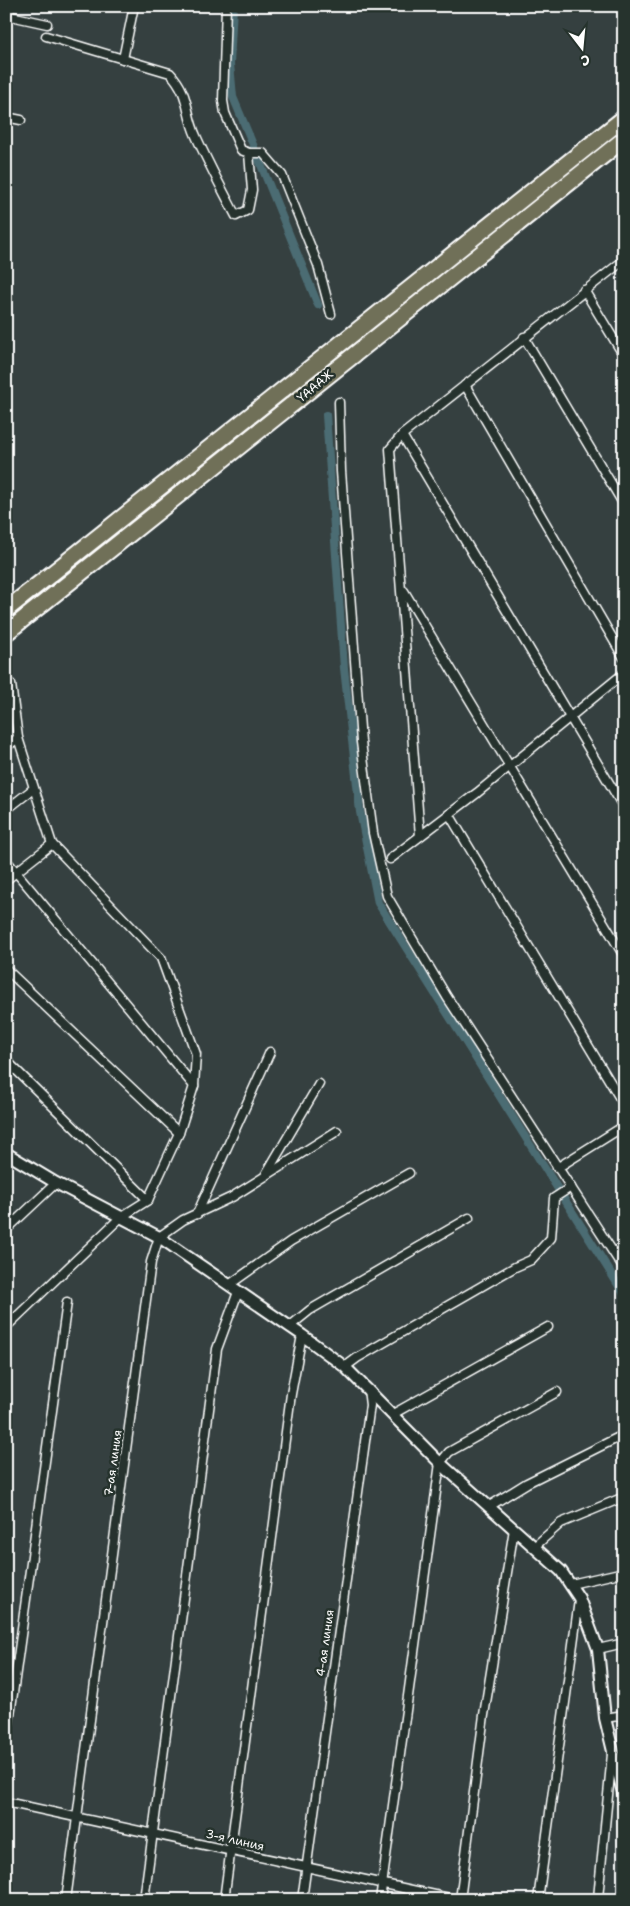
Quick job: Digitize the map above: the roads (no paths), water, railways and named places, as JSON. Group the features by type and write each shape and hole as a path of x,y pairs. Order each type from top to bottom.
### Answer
{"highway":[{"name":"ҮАААЖ","path":"6,610 624,118"},
{"name":"ҮАААЖ","path":"6,633 351,355 624,139"}],"street":[{"path":"123,58 134,6"},
{"path":"226,6 223,101 225,113 241,150 249,153 263,153 282,175 318,265 332,314"},
{"path":"6,15 47,24"},
{"path":"46,36 170,73 178,81 186,96 195,134 236,216 248,210 252,190 249,153"},
{"path":"6,117 21,120"},
{"path":"420,836 403,589 390,449 402,435 624,260"},
{"path":"584,290 624,356"},
{"path":"524,337 624,505"},
{"path":"465,385 624,658"},
{"path":"338,402 341,471 361,742 373,834 385,888 398,916 446,997 557,1168 568,1189 624,1269"},
{"path":"402,435 624,808"},
{"path":"403,589 624,956"},
{"path":"390,859 624,673"},
{"path":"6,1327 120,1217 148,1200 180,1133 194,1086 196,1054 161,958 52,844 18,738 11,684"},
{"path":"6,747 18,738"},
{"path":"6,810 33,789"},
{"path":"449,814 623,1100"},
{"path":"6,880 52,844"},
{"path":"6,860 194,1086"},
{"path":"6,969 180,1133"},
{"path":"196,1214 270,1052"},
{"path":"6,1060 148,1200"},
{"path":"265,1176 319,1084"},
{"path":"557,1168 624,1126"},
{"path":"158,1237 196,1214 232,1197 337,1131"},
{"path":"6,1153 158,1237 302,1335 345,1368 394,1414 440,1463 561,1571 579,1598 598,1649 605,1718 623,1791"},
{"path":"229,1285 291,1241 409,1173"},
{"path":"6,1230 56,1182"},
{"path":"345,1368 358,1358 515,1267 532,1260 551,1238 554,1198 568,1189"},
{"path":"289,1327 310,1310 469,1218"},
{"name":"7-ая линия","path":"66,1900 151,1262 158,1237"},
{"path":"144,1900 217,1349 238,1292"},
{"path":"6,1744 68,1302"},
{"path":"394,1414 548,1327"},
{"path":"224,1900 289,1404 302,1335"},
{"name":"4-ая линия","path":"302,1900 305,1867 370,1405 368,1389"},
{"path":"380,1900 440,1463 449,1452 558,1392"},
{"path":"488,1507 527,1483 619,1437"},
{"path":"534,1547 561,1523 624,1497"},
{"path":"459,1900 484,1716 514,1529"},
{"path":"571,1584 624,1572"},
{"path":"538,1900 579,1598"},
{"path":"598,1649 624,1643"},
{"path":"605,1718 624,1715"},
{"path":"612,1749 598,1899 623,1900"},
{"name":"3-я линия","path":"6,1802 152,1832 459,1900"}],"waterway":[{"path":"233,6 230,64 233,97 254,147"},
{"path":"259,160 318,305"},
{"path":"326,415 344,668 360,812 378,903 624,1294"}]}
